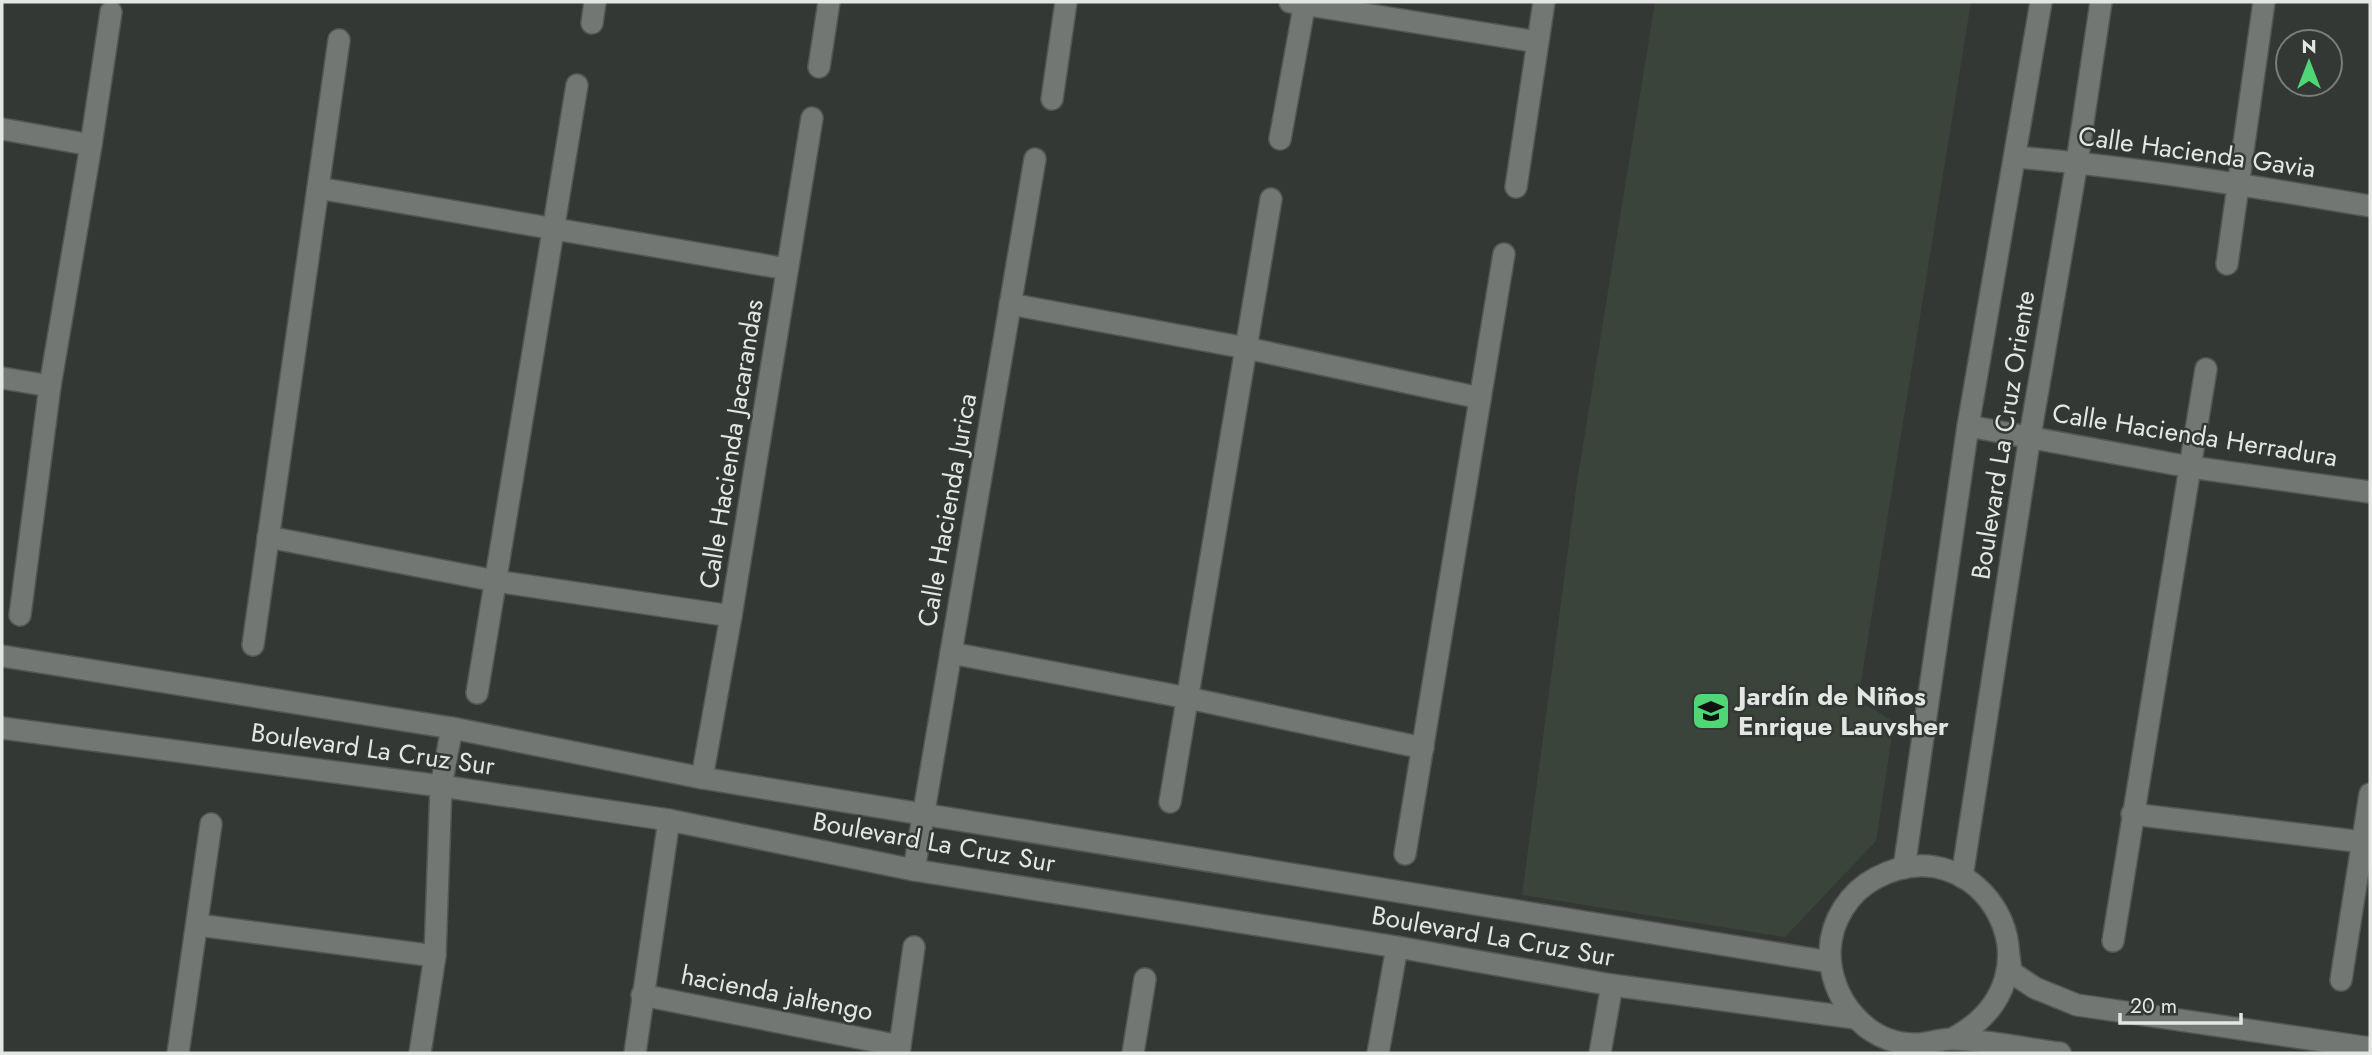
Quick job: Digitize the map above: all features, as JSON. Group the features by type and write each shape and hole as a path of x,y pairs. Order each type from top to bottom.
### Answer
{"street":[{"path":"819,68 829,2"},
{"path":"1052,99 1066,2"},
{"path":"1516,187 1544,2"},
{"name":"Boulevard La Cruz Oriente","path":"1904,868 1968,426 2041,2"},
{"name":"Boulevard La Cruz Oriente","path":"1962,877 2029,436 2077,162 2101,2"},
{"path":"2227,264 2264,2"},
{"path":"1280,139 1300,3 1537,42"},
{"path":"20,615 50,386 111,12"},
{"path":"253,645 340,40"},
{"path":"477,693 578,85"},
{"name":"Calle Hacienda Jacarandas","path":"702,778 812,118"},
{"path":"2,129 91,145"},
{"name":"Calle Hacienda Gavia","path":"2015,157 2077,162 2370,205"},
{"name":"Calle Hacienda Jurica","path":"914,870 1035,159"},
{"path":"318,188 787,269"},
{"path":"1170,802 1271,199"},
{"path":"1405,854 1504,254"},
{"path":"1010,304 1246,348 1480,398"},
{"path":"2113,941 2206,369"},
{"path":"2,378 50,386"},
{"name":"Calle Hacienda Herradura","path":"1968,426 2190,467 2370,492"},
{"path":"268,537 496,581 731,616"},
{"path":"951,653 1188,698 1423,748"},
{"name":"Boulevard La Cruz Sur","path":"2,656 13,660 452,728 702,778 1830,962"},
{"name":"Boulevard La Cruz Sur","path":"2,728 442,786 669,820 914,870 1397,947 1612,985 1855,1018"},
{"path":"420,1053 435,956 442,786 452,728"},
{"path":"2341,980 2370,794"},
{"path":"2132,814 2363,842"},
{"name":"hacienda jaltengo","path":"635,1053 669,820"},
{"path":"178,1053 211,824"},
{"path":"2008,943 2007,972 1997,1001 1985,1017 1952,1039 1932,1044 1910,1045 1871,1031 1855,1018 1843,1001 1834,982 1830,962 1830,941 1836,921 1858,890 1873,879 1904,868 1929,867 1962,877 1981,891 1994,906 2003,924 2008,943 2011,972 2035,988 2077,1005 2370,1048"},
{"path":"198,925 435,956"},
{"name":"hacienda jaltengo","path":"642,995 900,1050 914,947"},
{"path":"1378,1053 1397,947"},
{"path":"1133,1053 1145,979"},
{"path":"1600,1053 1612,985"},
{"path":"1952,1039 2060,1053"}],"shaded area":[{"path":"1655,2 1971,2 1858,700 1894,722 1876,841 1785,937 1522,895 1577,482"}],"place":[{"name":"Jardín de Niños Enrique Lauvsher","path":"1711,711"}]}
